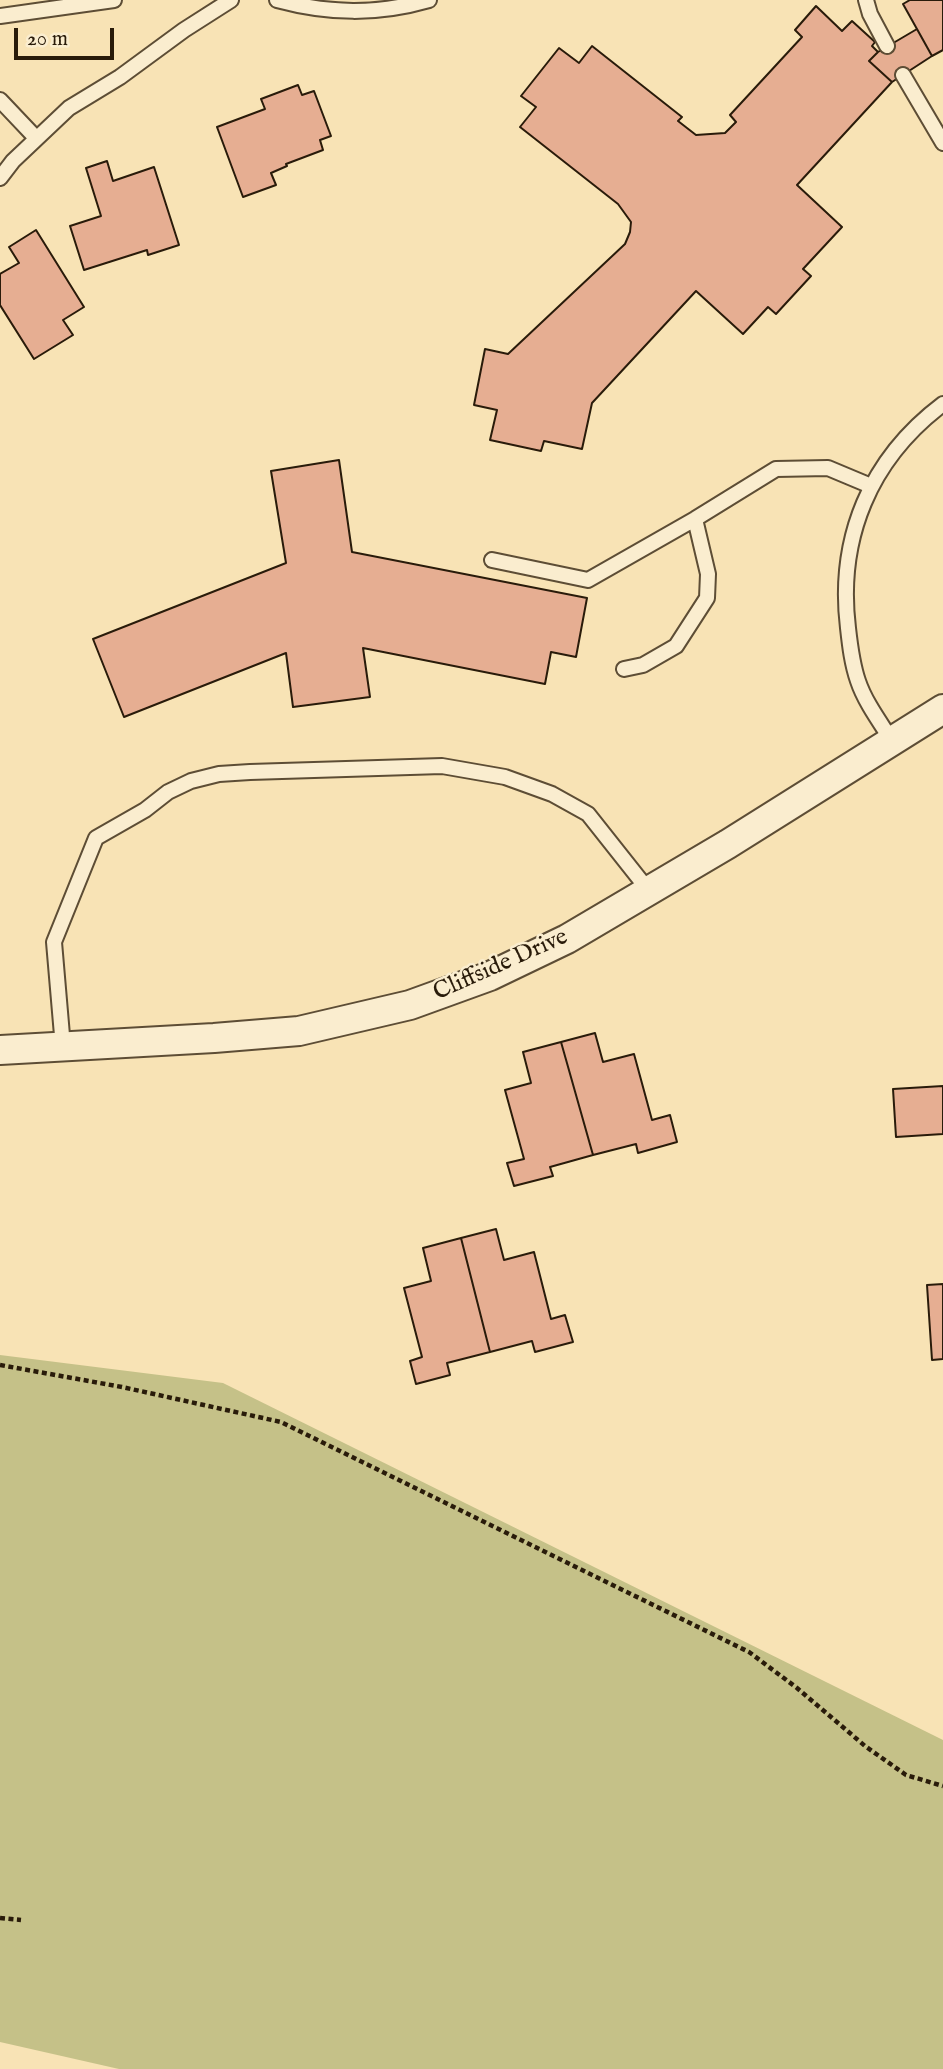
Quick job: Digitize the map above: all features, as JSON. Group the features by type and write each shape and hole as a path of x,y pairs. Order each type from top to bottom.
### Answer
{"street":[{"name":"Cliffside Drive","path":"0,1050 299,1031 410,1005 490,976 556,944 649,891 943,709"}],"lane":[{"path":"0,16 114,0"},
{"path":"0,178 13,161 69,108 120,77 184,30 231,0"},
{"path":"277,0 333,12 364,12 429,0"},
{"path":"866,0 870,14 887,46"},
{"path":"903,75 943,142"},
{"path":"0,100 36,138"},
{"path":"892,741 859,684 850,647 845,596 848,551 871,486 883,464 899,443 943,404"},
{"path":"492,561 589,580 695,519 776,468 828,468 871,486"},
{"path":"624,669 643,665 676,646 707,598 708,574 695,519"},
{"path":"63,1047 54,942 96,838 191,780 250,772 442,766 505,777 552,794 588,814 649,891"}],"path":[{"path":"0,1365 122,1387 281,1422 749,1652 797,1688 865,1746 906,1775 943,1786"},
{"path":"0,1919 21,1920"}],"shaded area":[{"path":"0,1355 223,1383 943,1740 943,2069 119,2069 0,2042"}],"building":[{"path":"910,0 943,0 943,50 932,56 903,4"},
{"path":"816,6 842,31 852,21 875,42 872,46 878,52 869,61 892,82 797,185 842,227 803,269 811,276 776,314 768,307 743,334 696,291 592,403 582,449 544,441 541,451 490,440 497,410 474,405 485,349 508,354 625,244 631,222 618,204 520,127 536,107 521,96 559,48 579,63 592,46 682,117 678,121 696,135 725,133 736,122 730,115 802,37 795,30"},
{"path":"917,29 932,56 892,82 869,61 878,52"},
{"path":"298,85 302,95 314,91 331,136 320,140 323,150 286,164 287,166 271,173 276,185 243,197 217,127 265,109 261,99"},
{"path":"107,161 113,181 154,167 179,245 148,255 147,250 84,270 70,226 101,216 86,168"},
{"path":"36,230 84,307 63,320 73,335 34,359 0,305 0,274 19,263 9,247"},
{"path":"339,460 352,552 587,598 576,657 551,652 545,684 363,648 370,697 293,707 286,653 124,717 93,639 286,563 271,471"},
{"path":"595,1033 603,1062 634,1054 652,1120 670,1115 677,1142 638,1153 636,1144 593,1155 561,1042"},
{"path":"561,1042 593,1155 550,1167 553,1176 514,1186 507,1163 524,1159 505,1090 531,1083 523,1052"},
{"path":"943,1086 943,1134 896,1137 893,1089"},
{"path":"496,1229 504,1260 534,1252 551,1319 565,1315 573,1342 535,1352 532,1341 490,1352 461,1238"},
{"path":"461,1238 490,1352 447,1363 450,1375 416,1384 410,1361 422,1357 404,1288 431,1281 423,1248"},
{"path":"943,1284 943,1359 932,1360 927,1285"}]}
